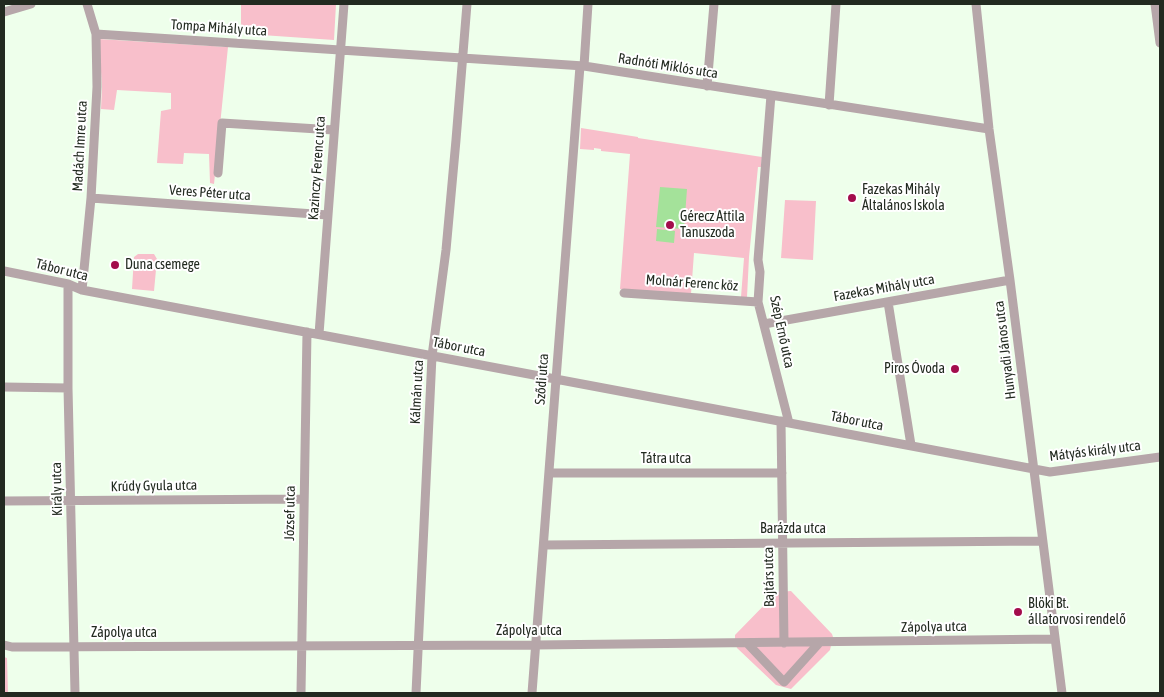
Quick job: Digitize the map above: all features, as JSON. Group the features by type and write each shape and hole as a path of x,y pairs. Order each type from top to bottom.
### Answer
{"street":[{"path":"4,12 30,4"},
{"name":"Madách Imre utca","path":"82,290 91,198 98,87 96,34 87,4"},
{"name":"Kazinczy Ferenc utca","path":"319,334 344,4"},
{"name":"Kálmán utca","path":"416,693 432,356 446,250 467,4"},
{"name":"Sződi utca","path":"532,693 556,379 588,4"},
{"path":"707,86 714,4"},
{"path":"829,104 836,4"},
{"name":"Hunyadi János utca","path":"976,4 989,129 1062,693"},
{"path":"1156,4 1160,43"},
{"name":"Tompa Mihály utca","path":"96,34 340,50"},
{"name":"Radnóti Miklós utca","path":"340,50 582,66 989,129"},
{"name":"Szép Ernő utca","path":"771,95 758,260 760,272 758,302 785,422"},
{"path":"218,173 222,123 334,130"},
{"name":"Veres Péter utca","path":"91,198 328,215"},
{"name":"Tábor utca","path":"4,271 68,284 82,290 1033,468"},
{"name":"Fazekas Mihály utca","path":"764,324 1010,280"},
{"name":"Király utca","path":"68,284 68,388 75,693"},
{"name":"Molnár Ferenc köz","path":"624,292 758,302"},
{"path":"888,302 911,446"},
{"name":"József utca","path":"301,693 307,332"},
{"path":"4,387 68,388"},
{"name":"Bajtárs utca","path":"784,643 782,473 785,422"},
{"name":"Mátyás király utca","path":"1033,468 1050,472 1160,457"},
{"name":"Tátra utca","path":"549,473 782,473"},
{"name":"Krúdy Gyula utca","path":"4,501 304,499"},
{"name":"Barázda utca","path":"544,545 1042,540"},
{"name":"Zápolya utca","path":"4,644 12,647 418,646 1055,640"},
{"path":"784,693 784,682 820,642"},
{"path":"747,643 784,682"}],"shaded area":[{"path":"241,4 336,4 334,40 247,34 241,24"},
{"path":"99,39 228,47 214,184 210,183 209,154 184,153 183,164 157,163 161,111 171,109 171,93 117,90 114,110 101,109 102,87"},
{"path":"581,128 762,157 761,167 758,167 747,297 741,297 744,258 694,253 691,294 620,289 630,154 601,151 601,149 594,148 594,150 580,149"},
{"path":"660,187 687,189 684,229 656,227"},
{"path":"785,200 816,201 813,260 781,258"},
{"path":"657,229 675,231 674,243 656,241"},
{"path":"138,254 154,254 157,259 154,291 132,289 134,257"},
{"path":"791,591 833,637 830,650 791,689 776,685 737,648 735,635 774,595 778,592"},
{"path":"4,657 7,658 8,693 4,693"}],"place":[{"name":"Fazekas Mihály Általános Iskola","path":"852,198"},
{"name":"Gérecz Attila Tanuszoda","path":"670,225"},
{"name":"Duna csemege","path":"115,265"},
{"name":"Piros Óvoda","path":"955,369"},
{"name":"Blöki Bt. állatorvosi rendelő","path":"1018,612"}]}
